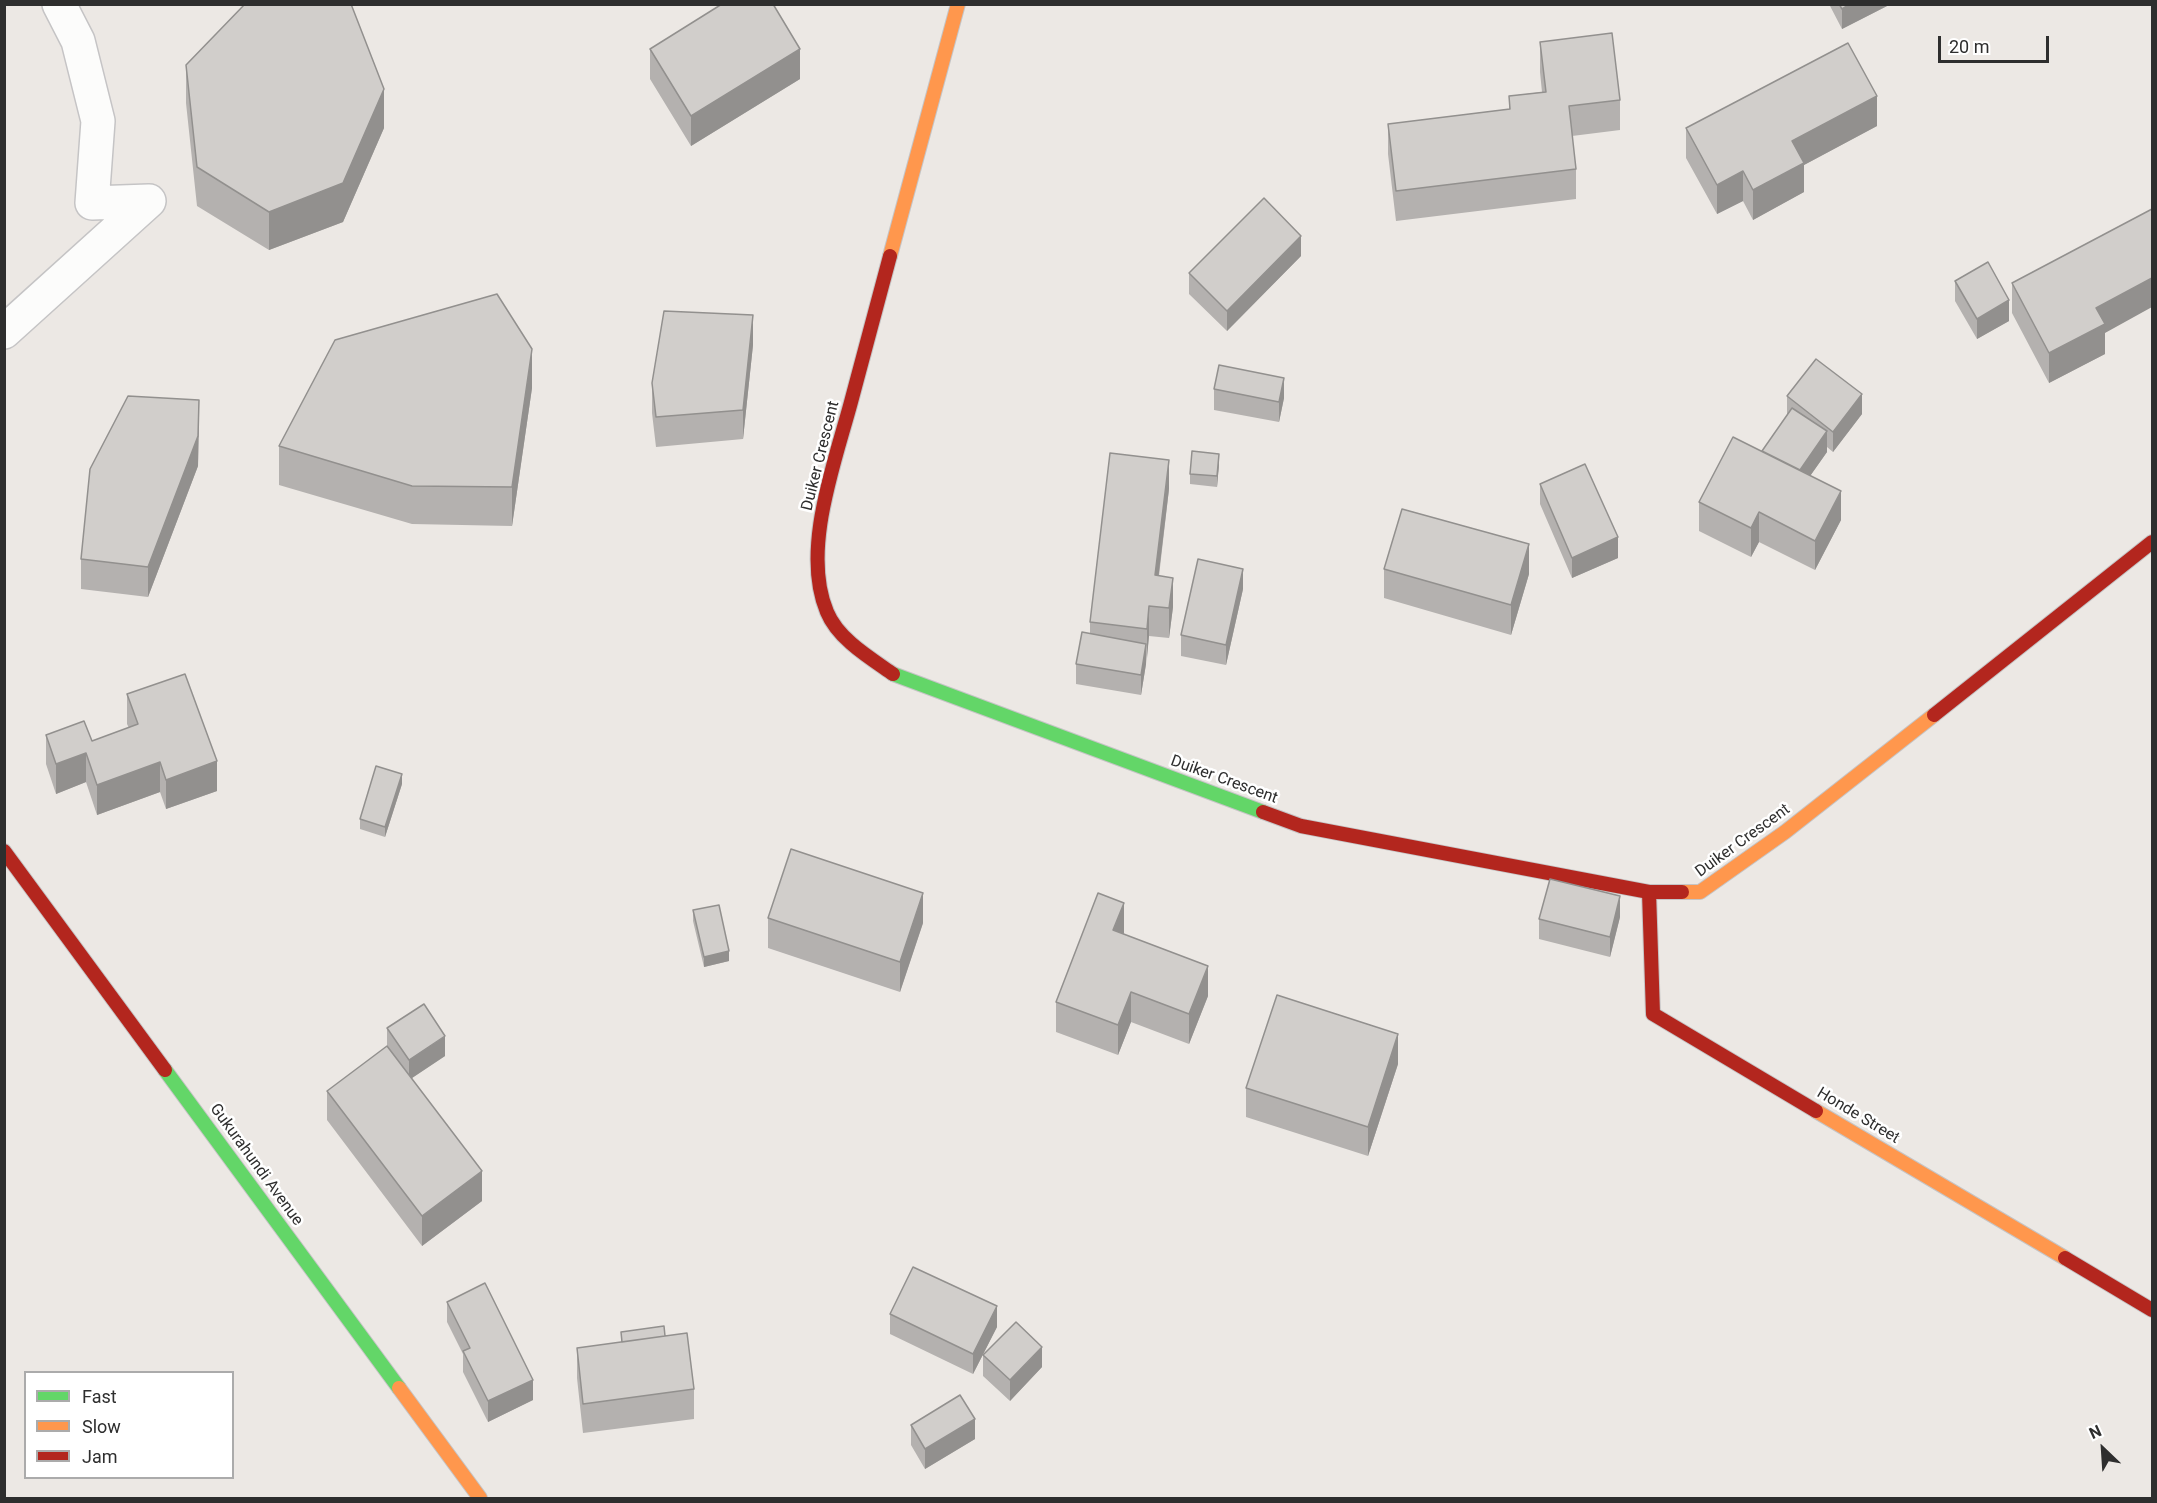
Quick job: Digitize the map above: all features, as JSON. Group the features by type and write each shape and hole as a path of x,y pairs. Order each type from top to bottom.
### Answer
{"street":[{"path":"4,332 149,201 92,203 98,121 78,41 59,4"},
{"name":"Duiker Crescent","path":"958,4 823,507 818,563 827,614 857,650 898,677 1301,826 1649,892 1700,892 1785,832 2152,542"},
{"name":"Gukurahundi Avenue","path":"4,851 480,1498"},
{"name":"Honde Street","path":"1649,892 1653,1014 2152,1310"}],"building":[{"path":"245,4 351,4 384,89 343,183 269,212 197,167 186,65"},
{"path":"722,4 773,4 800,49 691,116 650,49"},
{"path":"1839,4 1850,4 1842,9"},
{"path":"1612,33 1620,100 1569,106 1576,169 1396,191 1388,124 1510,109 1509,96 1546,92 1540,42"},
{"path":"1848,43 1877,96 1792,141 1804,163 1753,190 1743,171 1717,185 1686,128"},
{"path":"1264,198 1301,236 1227,311 1189,273"},
{"path":"2152,209 2152,278 2096,308 2105,324 2049,353 2012,283"},
{"path":"1988,262 2009,300 1977,319 1955,281"},
{"path":"497,294 532,349 512,487 412,486 279,446 335,340"},
{"path":"664,311 753,315 743,410 656,417 652,383"},
{"path":"1816,359 1862,394 1833,432 1787,396"},
{"path":"1219,365 1284,378 1279,402 1214,389"},
{"path":"128,396 199,400 198,436 148,567 81,559 90,469"},
{"path":"1792,408 1827,431 1800,470 1762,451"},
{"path":"1733,437 1841,491 1815,541 1759,512 1751,528 1699,502"},
{"path":"1192,451 1219,454 1217,476 1190,474"},
{"path":"1110,453 1169,460 1155,575 1173,578 1169,608 1149,606 1147,629 1090,622"},
{"path":"1585,464 1618,537 1572,558 1540,484"},
{"path":"1402,509 1529,544 1511,605 1384,569"},
{"path":"1198,559 1243,569 1226,645 1181,635"},
{"path":"1082,632 1146,644 1141,675 1076,664"},
{"path":"185,674 217,761 166,780 160,762 97,785 86,753 56,764 46,735 84,721 92,741 138,724 127,694"},
{"path":"376,766 402,774 385,827 360,819"},
{"path":"791,849 923,893 900,962 768,918"},
{"path":"1550,879 1620,896 1610,937 1539,919"},
{"path":"1098,893 1124,903 1113,930 1208,966 1189,1014 1131,992 1118,1025 1056,1002"},
{"path":"719,905 729,951 704,957 693,910"},
{"path":"1277,995 1398,1034 1368,1127 1246,1088"},
{"path":"424,1004 445,1036 409,1060 387,1028"},
{"path":"387,1046 482,1171 422,1216 327,1091"},
{"path":"913,1267 997,1306 973,1354 890,1314"},
{"path":"485,1283 533,1380 488,1401 463,1351 470,1348 447,1302"},
{"path":"1016,1322 1042,1347 1010,1380 983,1355"},
{"path":"664,1326 665,1336 622,1342 621,1332"},
{"path":"687,1333 694,1389 583,1404 577,1348"},
{"path":"960,1395 975,1419 925,1449 911,1425"}],"traffic: fast":[{"path":"893,674 1263,812"},
{"path":"165,1070 399,1388"}],"traffic: slow":[{"path":"890,256 958,4"},
{"path":"1682,892 1700,892 1785,832 1934,715"},
{"path":"1816,1111 2065,1258"},
{"path":"399,1388 480,1498"}],"traffic: jam":[{"path":"890,256 823,507 818,562 820,588 832,622 856,647 893,674"},
{"path":"1934,715 2152,542"},
{"path":"1263,812 1301,826 1649,892 1682,892"},
{"path":"4,851 165,1070"},
{"path":"1649,892 1653,1014 1816,1111"},
{"path":"2065,1258 2152,1310"}]}
